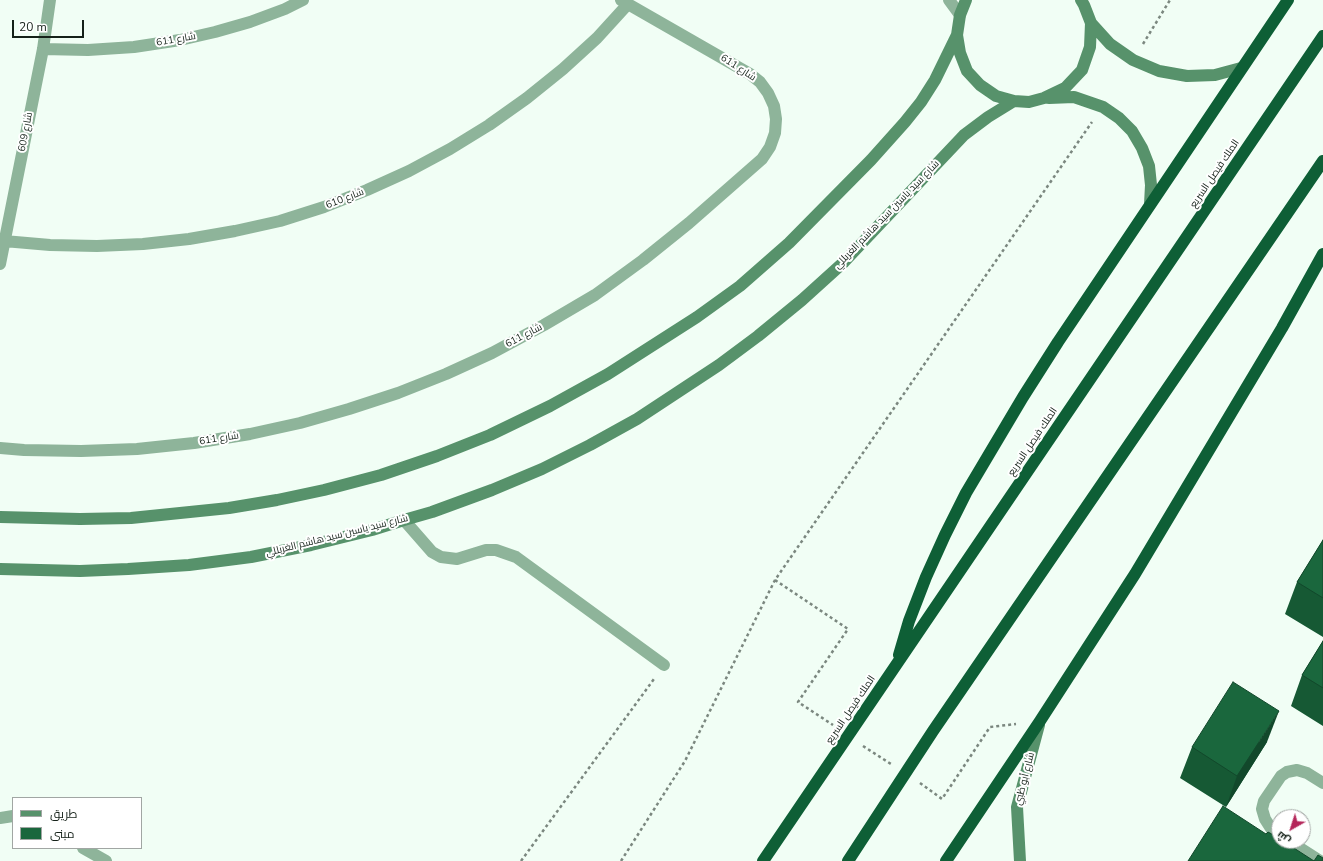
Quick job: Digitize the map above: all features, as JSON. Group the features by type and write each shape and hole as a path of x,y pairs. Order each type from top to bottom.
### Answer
{"highway":[{"path":"895,666 909,621 926,578 966,493 1058,342 1288,0"},
{"name":"الملك فيصل السريع","path":"764,861 1323,36"},
{"path":"848,861 933,731 1323,161"},
{"path":"946,861 1040,721 1135,574 1282,328 1323,254"}],"street":[{"name":"شارع 609","path":"0,264 43,49 50,0"},
{"name":"شارع 611","path":"43,49 88,50 134,47 180,40 250,22 285,9 303,0"},
{"path":"949,0 960,15"},
{"path":"0,517 80,520 131,518 181,514 277,500 374,477 437,456 490,435 550,406 608,374 697,317 740,286 789,243 871,160 905,122 935,80 957,35 960,15 966,0"},
{"name":"شارع 611","path":"0,448 81,451 137,448 194,443 250,434 300,423 398,393 446,374 492,353 595,295 643,260 752,168 762,159 770,147 775,133 776,119 774,106 768,93 760,82 738,66 625,2"},
{"name":"شارع 610","path":"4,241 50,245 97,246 189,239 280,221 324,207 409,172 489,125 527,98 563,69 596,38 625,2"},
{"path":"957,35 960,53 967,71 980,85 996,96 1014,101 1029,102 1044,98 1065,88 1082,70 1090,47 1090,23 1083,2"},
{"path":"1090,23 1110,44 1133,60 1159,71 1187,76 1214,75 1241,68"},
{"path":"1044,98 1074,97 1103,107 1119,118 1132,131 1142,148 1149,166 1151,185 1150,204"},
{"name":"شارع سيد ياسين سيد هاشم الغربللي","path":"0,568 80,571 128,570 189,565 251,557 311,545 372,530 432,512 484,493 542,469 637,419 690,385 752,340 802,300 844,262 964,136 988,117 1014,101"},
{"path":"404,520 432,552 441,557 457,559 486,550 496,550 516,557 664,665"},
{"name":"شارع أبو ظبي","path":"1020,861 1017,807 1040,721"},
{"path":"1271,828 1265,819 1262,809 1264,801 1281,776 1287,772 1297,770 1307,773 1323,783"},
{"path":"0,818 12,816"},
{"path":"85,849 106,861"},
{"path":"1301,849 1320,861"}],"path":[{"path":"1133,60 1170,0"},
{"path":"621,861 685,761 775,580 1103,107"},
{"path":"775,580 848,629 798,702 838,728"},
{"path":"521,861 664,665"},
{"path":"916,781 942,798 990,727"},
{"path":"857,741 896,768"}],"building":[{"path":"1323,540 1323,598 1297,582"},
{"path":"1323,641 1323,688 1302,675"},
{"path":"1233,682 1279,711 1237,776 1192,747"},
{"path":"1223,806 1266,834 1268,832 1271,834 1271,849 1295,849 1314,861 1188,861"},
{"path":"1318,855 1323,858 1323,861 1314,861"}]}
